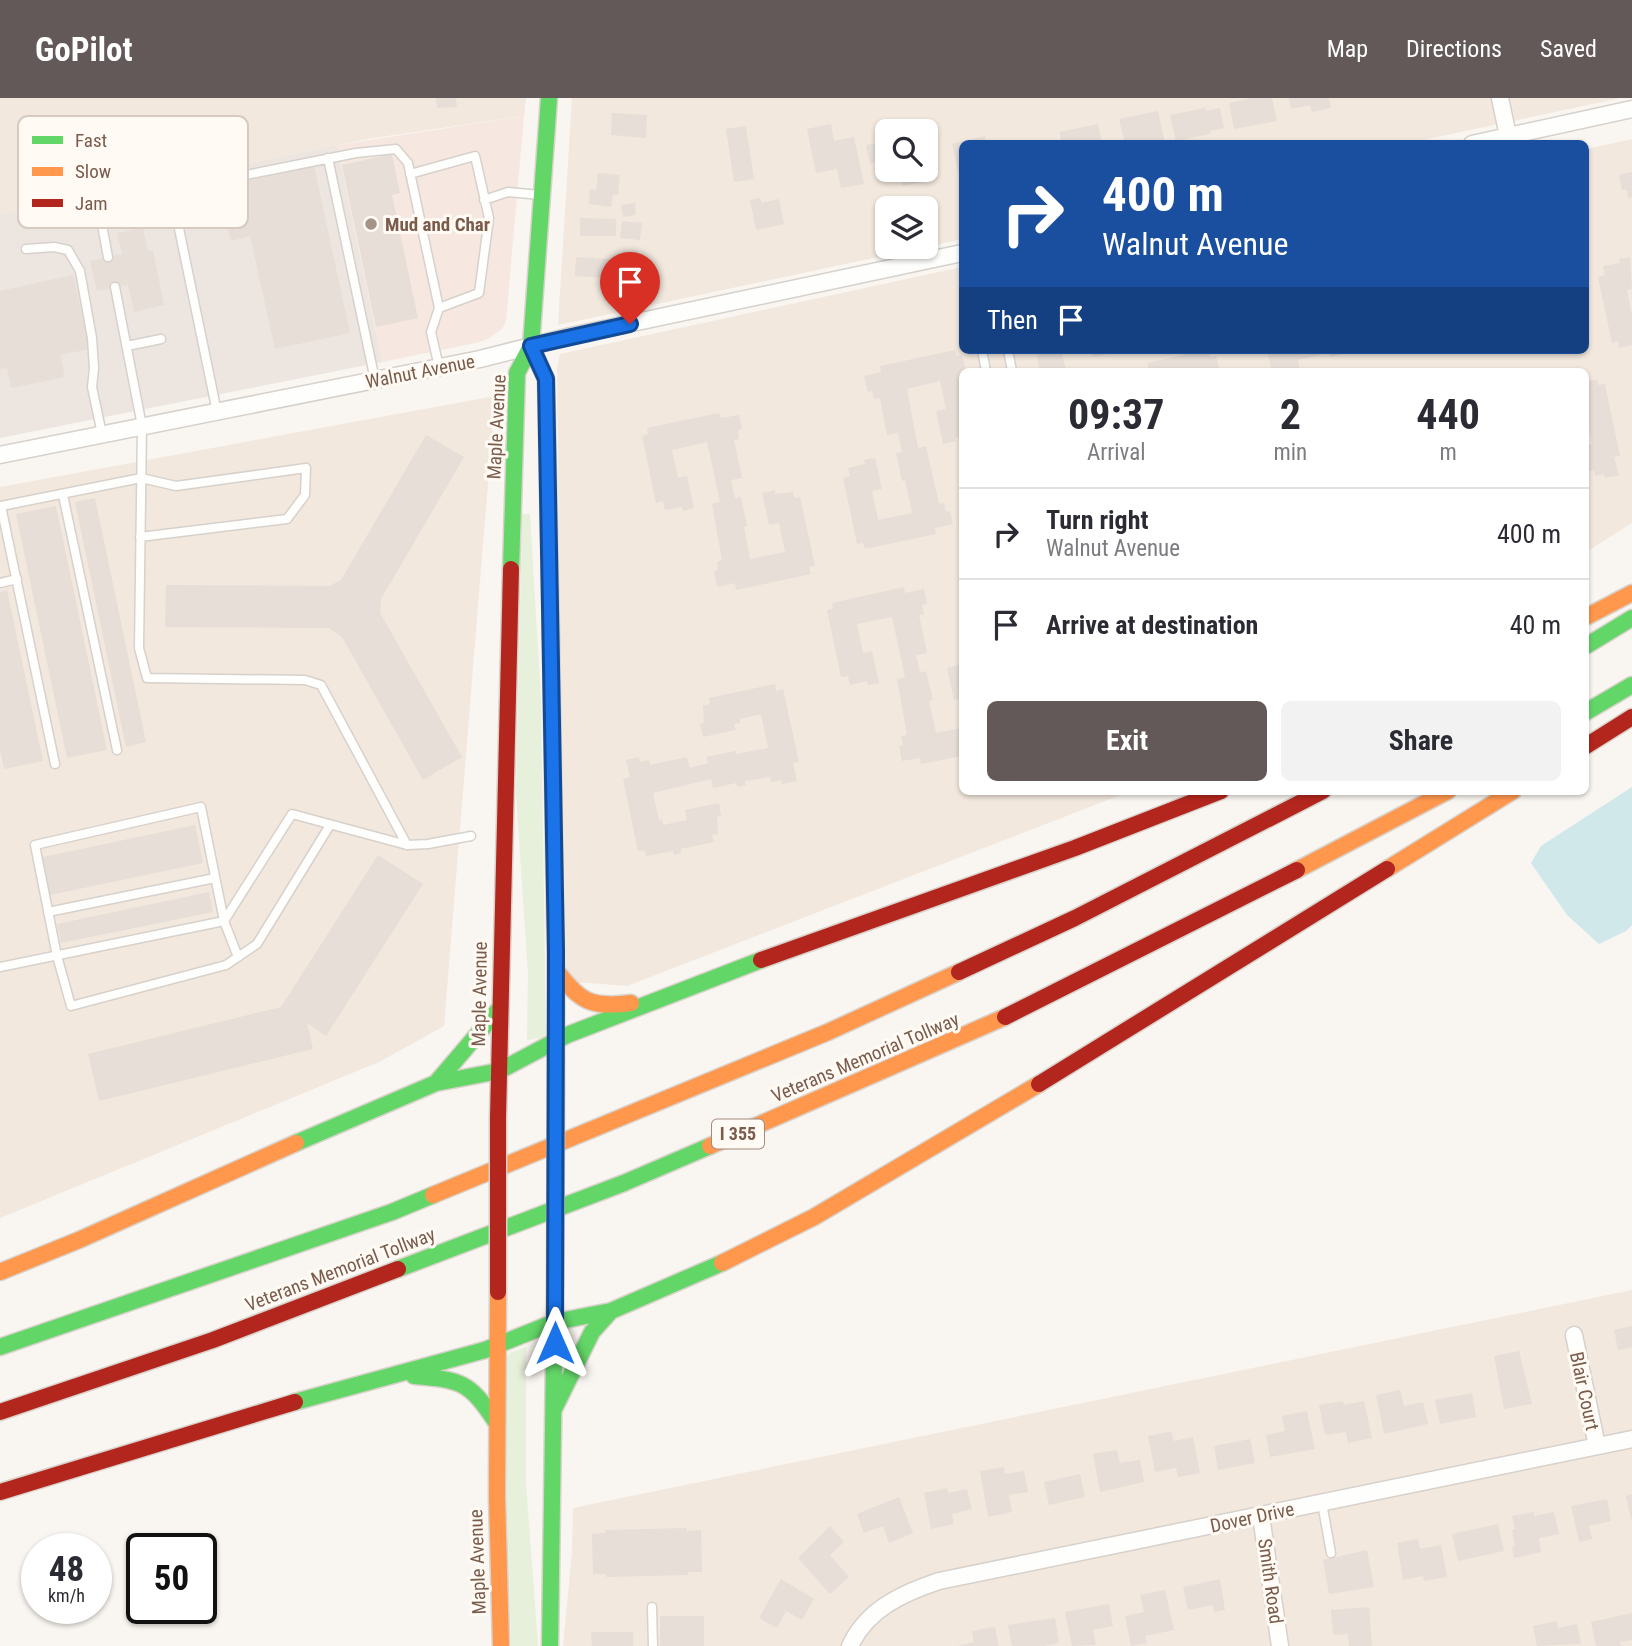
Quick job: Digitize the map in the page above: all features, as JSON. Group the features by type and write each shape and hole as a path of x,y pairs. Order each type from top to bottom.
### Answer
{"main road":[{"name":"Maple Avenue","path":"501,1646 496,1422 499,1007 517,373 531,346 549,98"},
{"name":"Maple Avenue","path":"531,346 546,379 556,970 551,1646"},
{"path":"1589,615 1632,593"},
{"path":"1589,644 1632,618"},
{"path":"1589,710 1632,685"},
{"path":"1589,744 1632,717"},
{"path":"0,1272 436,1083 499,1071 567,1035 658,999 794,947 1075,848 1211,795"},
{"name":"Veterans Memorial Tollway","path":"0,1347 392,1212 828,1032 1075,918 1315,795"},
{"name":"Veterans Memorial Tollway","path":"0,1412 213,1340 650,1172 980,1030 1241,900 1440,795"},
{"path":"0,1492 329,1391 485,1350 555,1322 611,1311 699,1274 814,1217 967,1129 1507,795"},
{"path":"556,970 577,997 587,1003 604,1006 658,999"},
{"path":"436,1083 467,1051 481,1028 499,1007"},
{"path":"554,1409 592,1332 611,1311"},
{"path":"400,1374 452,1379 467,1384 478,1393 496,1422"}],"street":[{"path":"1500,98 1508,136"},
{"path":"1490,140 1632,109"},
{"name":"Walnut Avenue","path":"1,452 375,380 959,258"},
{"name":"Blair Court","path":"1574,1335 1597,1446"},
{"name":"Dover Drive","path":"850,1646 863,1625 878,1611 905,1593 939,1581 1632,1439"},
{"name":"Smith Road","path":"1261,1516 1280,1646"}],"lane":[{"path":"248,174 356,153 396,149 408,163 439,308 431,332 439,367"},
{"path":"410,174 475,156 489,218 479,293 439,308"},
{"path":"328,158 375,380"},
{"path":"484,200 508,192 541,195"},
{"path":"103,228 108,257"},
{"path":"179,228 217,412"},
{"path":"26,249 54,247 68,250 80,271 92,338 92,387 102,434"},
{"path":"115,287 142,426 139,649 147,678 305,680 321,685 407,845"},
{"path":"127,346 161,339"},
{"path":"55,764 1,506 141,478 176,486 306,468 305,495 287,519 140,537"},
{"path":"63,495 117,750"},
{"path":"0,583 17,579"},
{"path":"238,957 224,920 201,807 34,845 57,956 71,1006 226,965 238,957 257,944 330,825"},
{"path":"0,967 224,920 292,814 407,845 471,836"},
{"path":"48,912 215,878"},
{"path":"1322,1503 1331,1553"},
{"path":"652,1607 653,1646"}],"shaded area":[{"path":"0,98 526,98 524,116 367,139 248,163 248,116 18,116 18,210 0,214"},
{"path":"572,98 1621,98 1423,140 959,140 959,240 938,244 938,196 875,196 875,258 558,325"},
{"path":"524,116 506,321 502,329 488,339 476,343 382,362 337,145"},
{"path":"1632,139 1632,523 1589,550 1589,368 959,368 959,795 1121,795 627,986 564,981 557,369 560,354 959,268 959,354 1589,354 1589,148"},
{"path":"337,145 382,362 0,438 0,214 18,210 18,228 248,228 248,163"},
{"path":"495,396 444,1026 379,1062 0,1218 0,487"},
{"path":"1632,1290 1632,1646 563,1646 572,1552 573,1508"}],"green space":[{"path":"522,514 530,514 541,700 546,1037 527,1040 528,973 516,795"},
{"path":"526,1347 526,1483 538,1646 511,1646 507,1512 507,1357 510,1353"}],"water":[{"path":"1632,787 1632,925 1626,931 1599,944 1567,915 1531,863 1541,846"}],"building":[{"path":"436,98 456,98 457,107 437,108"},
{"path":"1251,98 1272,98 1277,121 1234,129 1229,103"},
{"path":"1289,98 1329,98 1331,108 1312,112 1310,105 1291,109"},
{"path":"1220,108 1224,128 1210,131 1210,134 1176,140 1170,115"},
{"path":"1158,111 1164,140 1124,140 1119,119"},
{"path":"612,113 647,115 646,138 611,135"},
{"path":"831,124 834,141 854,137 864,184 841,188 837,169 816,173 807,129"},
{"path":"1098,124 1101,140 1061,140 1059,132"},
{"path":"746,126 754,179 734,182 726,129"},
{"path":"985,136 986,140 968,140"},
{"path":"959,142 959,175 952,144"},
{"path":"875,143 875,163 870,164 866,145"},
{"path":"392,154 400,193 392,195 418,318 376,327 342,165"},
{"path":"314,166 350,333 275,349 250,236 231,241 228,228 248,228 248,180"},
{"path":"1632,172 1632,197 1628,198 1627,190 1622,190 1619,175"},
{"path":"598,173 620,175 618,195 613,195 611,207 589,204 590,189 596,190"},
{"path":"901,182 924,182 902,186"},
{"path":"760,198 762,203 779,199 784,224 756,230 750,200"},
{"path":"635,203 636,215 623,217 621,205"},
{"path":"580,218 616,219 616,236 580,236"},
{"path":"622,221 642,223 640,240 620,238"},
{"path":"143,228 148,251 153,250 164,305 134,312 128,285 97,291 90,261 122,254 117,233"},
{"path":"576,257 609,259 607,278 575,276"},
{"path":"1630,257 1632,289 1627,290 1632,315 1632,345 1619,348 1618,341 1612,343 1598,277 1605,275 1603,266 1620,263 1619,259"},
{"path":"646,261 647,279 629,279 628,262"},
{"path":"73,275 90,349 60,355 65,377 11,388 7,368 0,369 0,291"},
{"path":"955,350 957,356 962,355 965,368 959,368 959,437 955,438 956,441 943,444 936,411 946,409 940,381 907,389 918,448 926,446 939,504 944,503 946,512 950,511 953,524 935,528 936,534 865,549 863,543 857,544 843,478 850,476 848,468 865,464 864,460 875,458 882,489 872,491 878,520 912,513 896,453 902,452 898,433 887,435 880,398 874,399 872,391 868,392 864,376 881,372 880,366"},
{"path":"1037,354 1062,354 1065,368 1039,368"},
{"path":"1268,354 1325,354 1298,360 1299,368 1271,368"},
{"path":"1184,355 1216,356 1219,368 1148,368 1147,363"},
{"path":"1597,379 1598,385 1605,384 1620,456 1614,457 1619,475 1605,478 1604,474 1595,476 1594,470 1589,471 1589,445 1592,444 1589,428 1589,381"},
{"path":"719,413 721,418 739,415 742,429 738,430 739,439 734,440 742,478 731,480 735,498 741,497 750,559 785,552 779,523 769,525 762,493 775,490 775,494 793,492 794,498 800,497 815,566 809,567 811,574 736,590 735,583 717,587 714,571 718,570 717,562 722,560 712,504 720,502 707,442 672,450 678,478 687,476 694,508 683,511 682,507 665,510 663,501 656,503 642,436 648,434 647,428"},
{"path":"426,435 464,457 381,599 380,613 462,757 423,780 342,637 329,628 165,627 166,585 329,586 341,580"},
{"path":"95,498 146,742 126,747 75,502"},
{"path":"56,506 107,750 67,758 16,514"},
{"path":"904,587 905,593 924,589 927,604 922,605 924,614 919,615 927,653 916,655 920,673 926,671 933,700 929,701 936,733 959,729 959,757 921,764 920,758 902,761 899,746 903,745 901,736 907,735 897,679 905,677 892,617 857,624 863,653 872,651 879,683 868,685 867,681 850,685 848,676 841,677 827,610 833,609 832,603"},
{"path":"7,590 43,761 4,769 0,750 0,592"},
{"path":"959,665 959,699 954,700 947,668"},
{"path":"775,684 776,691 783,689 799,762 793,763 797,781 782,784 781,780 772,782 770,777 745,781 746,785 737,787 736,783 713,788 711,779 653,793 659,820 662,819 663,825 687,820 685,810 719,803 721,816 717,817 718,834 712,835 714,842 681,849 681,853 674,855 673,851 646,856 645,850 638,851 623,779 630,777 626,760 639,757 640,762 649,760 650,765 687,757 690,768 708,763 707,757 768,748 761,714 740,719 740,723 734,724 736,730 703,737 700,724 704,723 703,706 710,704 709,698"},
{"path":"195,825 203,863 50,895 43,857"},
{"path":"378,855 423,884 326,1036 307,1023 313,1049 99,1101 88,1054 281,1007"},
{"path":"209,892 213,912 61,943 57,924"},
{"path":"1632,1326 1632,1347 1618,1350 1614,1330"},
{"path":"1519,1351 1532,1404 1504,1409 1494,1356"},
{"path":"1400,1390 1404,1406 1423,1402 1428,1424 1384,1434 1376,1395"},
{"path":"1472,1393 1476,1417 1440,1424 1435,1400"},
{"path":"1343,1401 1344,1405 1364,1401 1372,1438 1348,1443 1346,1432 1325,1435 1319,1405"},
{"path":"1307,1411 1315,1449 1270,1457 1266,1435 1285,1431 1282,1416"},
{"path":"1172,1433 1174,1441 1193,1437 1200,1473 1178,1477 1176,1468 1155,1472 1148,1436"},
{"path":"1250,1439 1255,1463 1218,1470 1214,1446"},
{"path":"1117,1450 1120,1463 1140,1460 1144,1482 1100,1492 1093,1454"},
{"path":"1004,1467 1005,1474 1024,1471 1028,1492 1009,1495 1012,1512 988,1517 980,1471"},
{"path":"1080,1474 1085,1497 1049,1505 1044,1482"},
{"path":"947,1488 948,1493 967,1489 972,1509 952,1514 954,1524 931,1529 924,1493"},
{"path":"1632,1494 1632,1519 1631,1519 1626,1496"},
{"path":"899,1497 913,1533 889,1543 883,1526 864,1533 857,1514"},
{"path":"1607,1499 1611,1521 1589,1526 1592,1539 1579,1542 1571,1506"},
{"path":"1534,1512 1534,1516 1554,1512 1559,1534 1539,1538 1541,1552 1514,1558 1512,1530 1515,1529 1512,1516"},
{"path":"1498,1524 1504,1551 1458,1561 1452,1534"},
{"path":"830,1526 844,1542 830,1555 849,1577 830,1594 798,1558"},
{"path":"687,1528 687,1531 701,1530 702,1572 688,1572 688,1575 606,1577 606,1574 593,1574 592,1534 605,1533 605,1530"},
{"path":"1418,1539 1420,1549 1441,1545 1447,1577 1424,1581 1423,1576 1403,1580 1397,1543"},
{"path":"1367,1550 1374,1587 1329,1594 1323,1560"},
{"path":"781,1579 814,1599 802,1620 786,1611 777,1628 759,1618"},
{"path":"1220,1579 1225,1610 1214,1612 1213,1605 1188,1610 1183,1587"},
{"path":"1165,1590 1174,1630 1145,1636 1147,1643 1131,1646 1125,1616 1144,1612 1140,1595"},
{"path":"1109,1604 1113,1626 1093,1630 1096,1645 1072,1646 1065,1612"},
{"path":"1369,1607 1372,1646 1349,1646 1348,1634 1333,1635 1331,1610"},
{"path":"1632,1613 1632,1640 1620,1642 1621,1646 1596,1646 1591,1622"},
{"path":"660,1616 704,1616 704,1646 660,1646"},
{"path":"1055,1618 1059,1643 1012,1646 1008,1625"},
{"path":"1557,1621 1558,1628 1577,1624 1581,1644 1537,1646 1533,1626"},
{"path":"995,1627 999,1646 958,1646 974,1642 972,1631"},
{"path":"591,1632 633,1632 633,1646 592,1646"}],"traffic: fast":[{"path":"549,98 531,346 546,379 551,638"},
{"path":"511,569 517,373 531,346"},
{"path":"1589,644 1632,618"},
{"path":"1589,710 1632,685"},
{"path":"296,1143 436,1083 499,1071 567,1035 761,960"},
{"path":"436,1083 500,1008"},
{"path":"398,1269 624,1183 710,1146"},
{"path":"0,1347 392,1212 433,1195"},
{"path":"295,1402 485,1350 555,1322 611,1311 722,1263"},
{"path":"550,1646 555,1285"},
{"path":"554,1409 592,1332 611,1311"},
{"path":"414,1376 443,1379 471,1390 496,1422"}],"traffic: slow":[{"path":"1589,615 1632,593"},
{"path":"551,638 556,982"},
{"path":"1297,870 1440,795"},
{"path":"1387,869 1507,795"},
{"path":"556,970 572,989 587,1000 606,1004 631,1003"},
{"path":"433,1195 828,1032 959,972"},
{"path":"710,1146 1005,1017"},
{"path":"722,1263 814,1217 1039,1084"},
{"path":"0,1272 79,1240 296,1143"},
{"path":"498,1292 497,1496 501,1646"}],"traffic: jam":[{"path":"498,1117 511,569"},
{"path":"1589,744 1632,717"},
{"path":"761,960 1075,848 1211,795"},
{"path":"959,972 1075,918 1315,795"},
{"path":"1039,1084 1387,869"},
{"path":"1005,1017 1297,870"},
{"path":"556,982 556,1094"},
{"path":"555,1285 556,1094"},
{"path":"498,1117 498,1292"},
{"path":"0,1412 213,1340 398,1269"},
{"path":"0,1492 295,1402"}],"place":[{"name":"Mud and Char","path":"371,224"}],"route":[{"path":"555,1343 556,951 546,379 531,346 630,324"}]}
